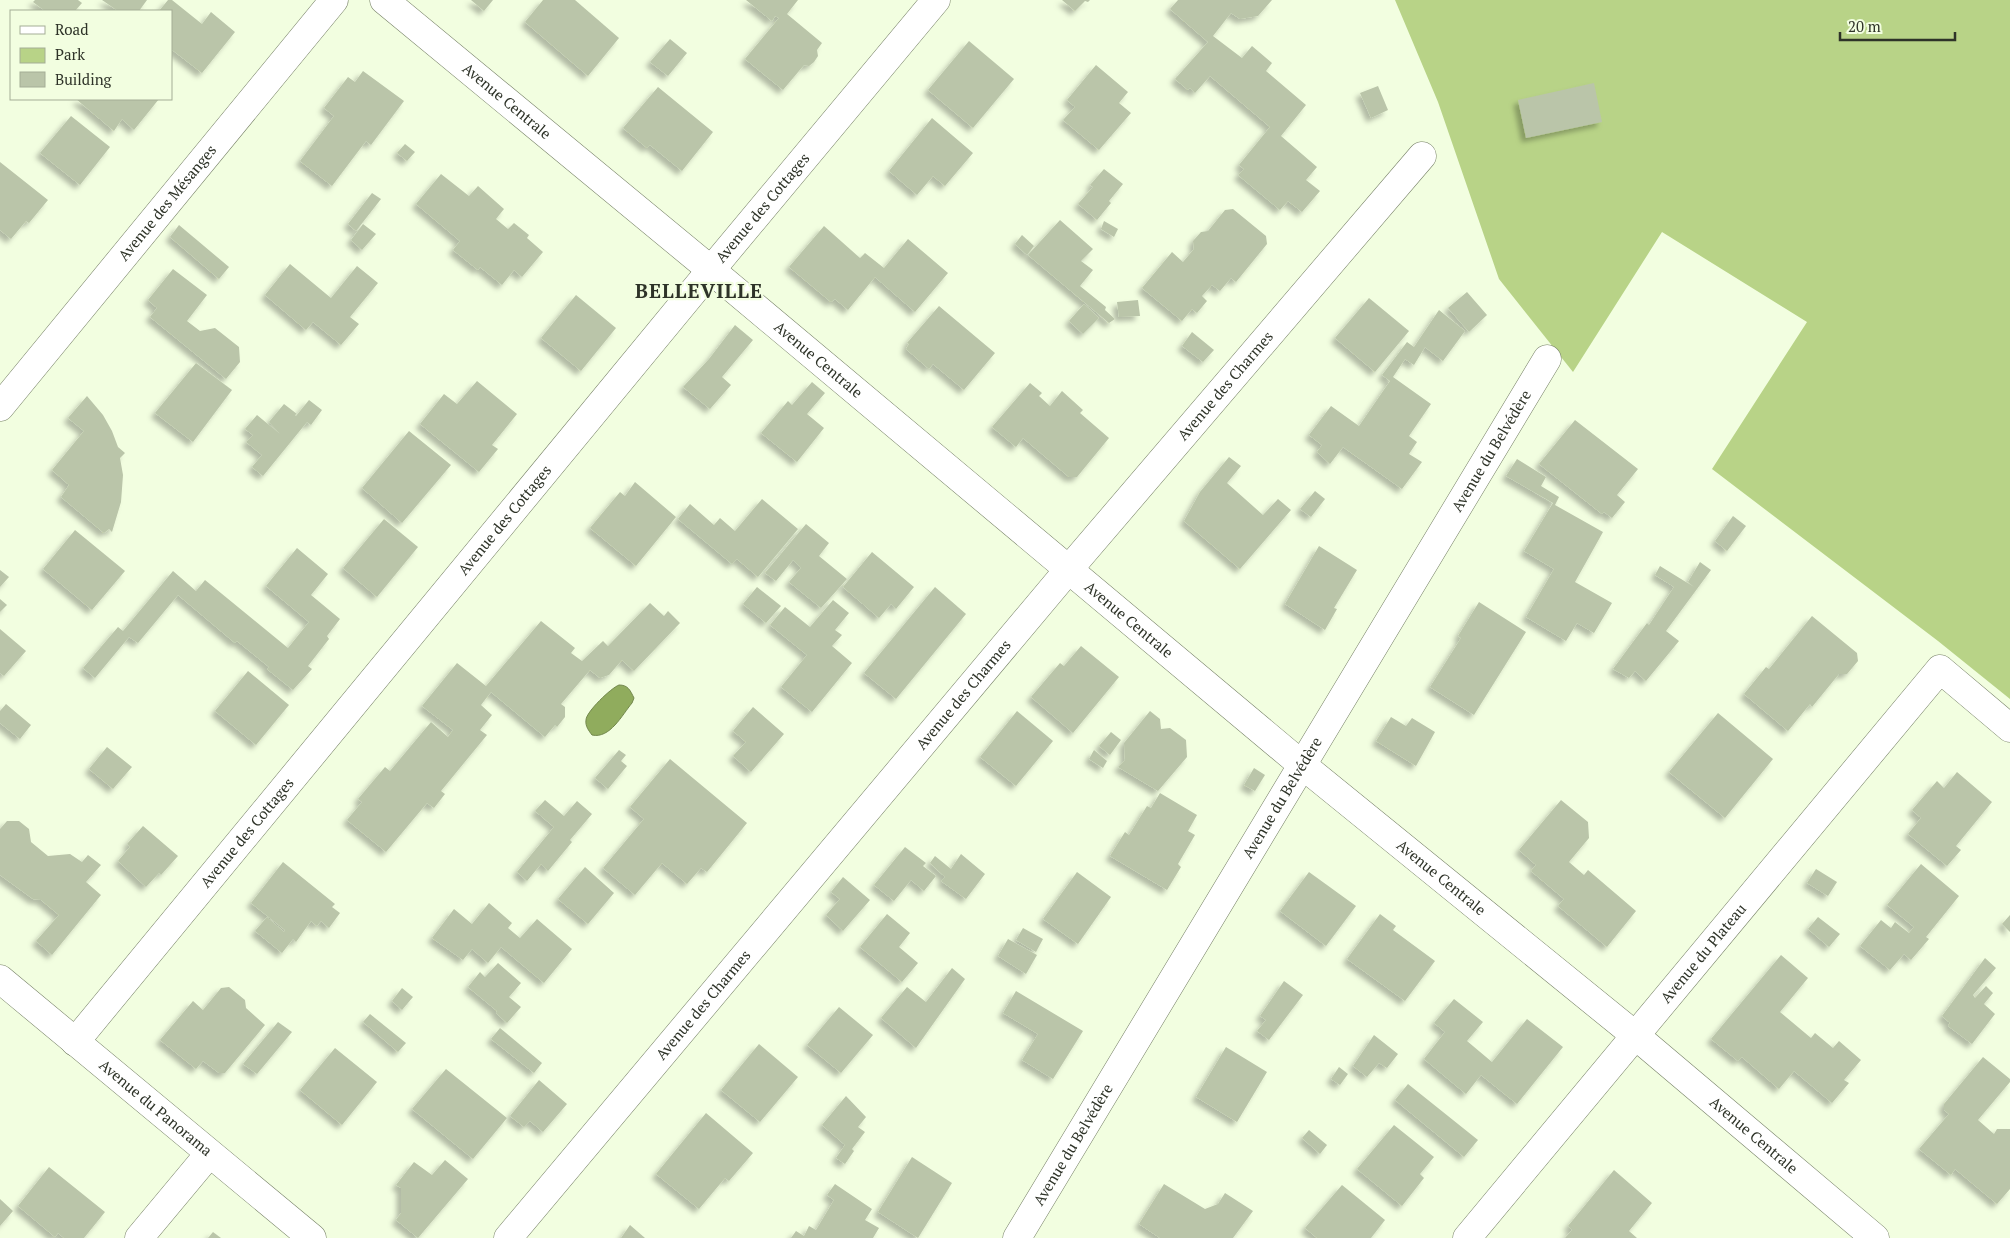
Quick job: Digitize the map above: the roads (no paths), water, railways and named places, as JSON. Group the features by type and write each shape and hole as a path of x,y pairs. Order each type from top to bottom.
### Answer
{"street":[{"name":"Avenue des Mésanges","path":"0,407 334,0"},
{"name":"Avenue Centrale","path":"384,0 711,270 1302,764 1636,1036 1875,1238"},
{"name":"Avenue des Cottages","path":"76,1042 711,270 936,0"},
{"name":"Avenue des Charmes","path":"508,1238 1069,569 1422,156"},
{"name":"Avenue du Belvédère","path":"1017,1238 1547,359"},
{"name":"Avenue du Plateau","path":"1467,1238 1940,669 2010,728"},
{"name":"Avenue du Panorama","path":"0,979 312,1238"},
{"path":"139,1238 209,1154"}],"district":[{"name":"BELLEVILLE","path":"699,291"}]}
